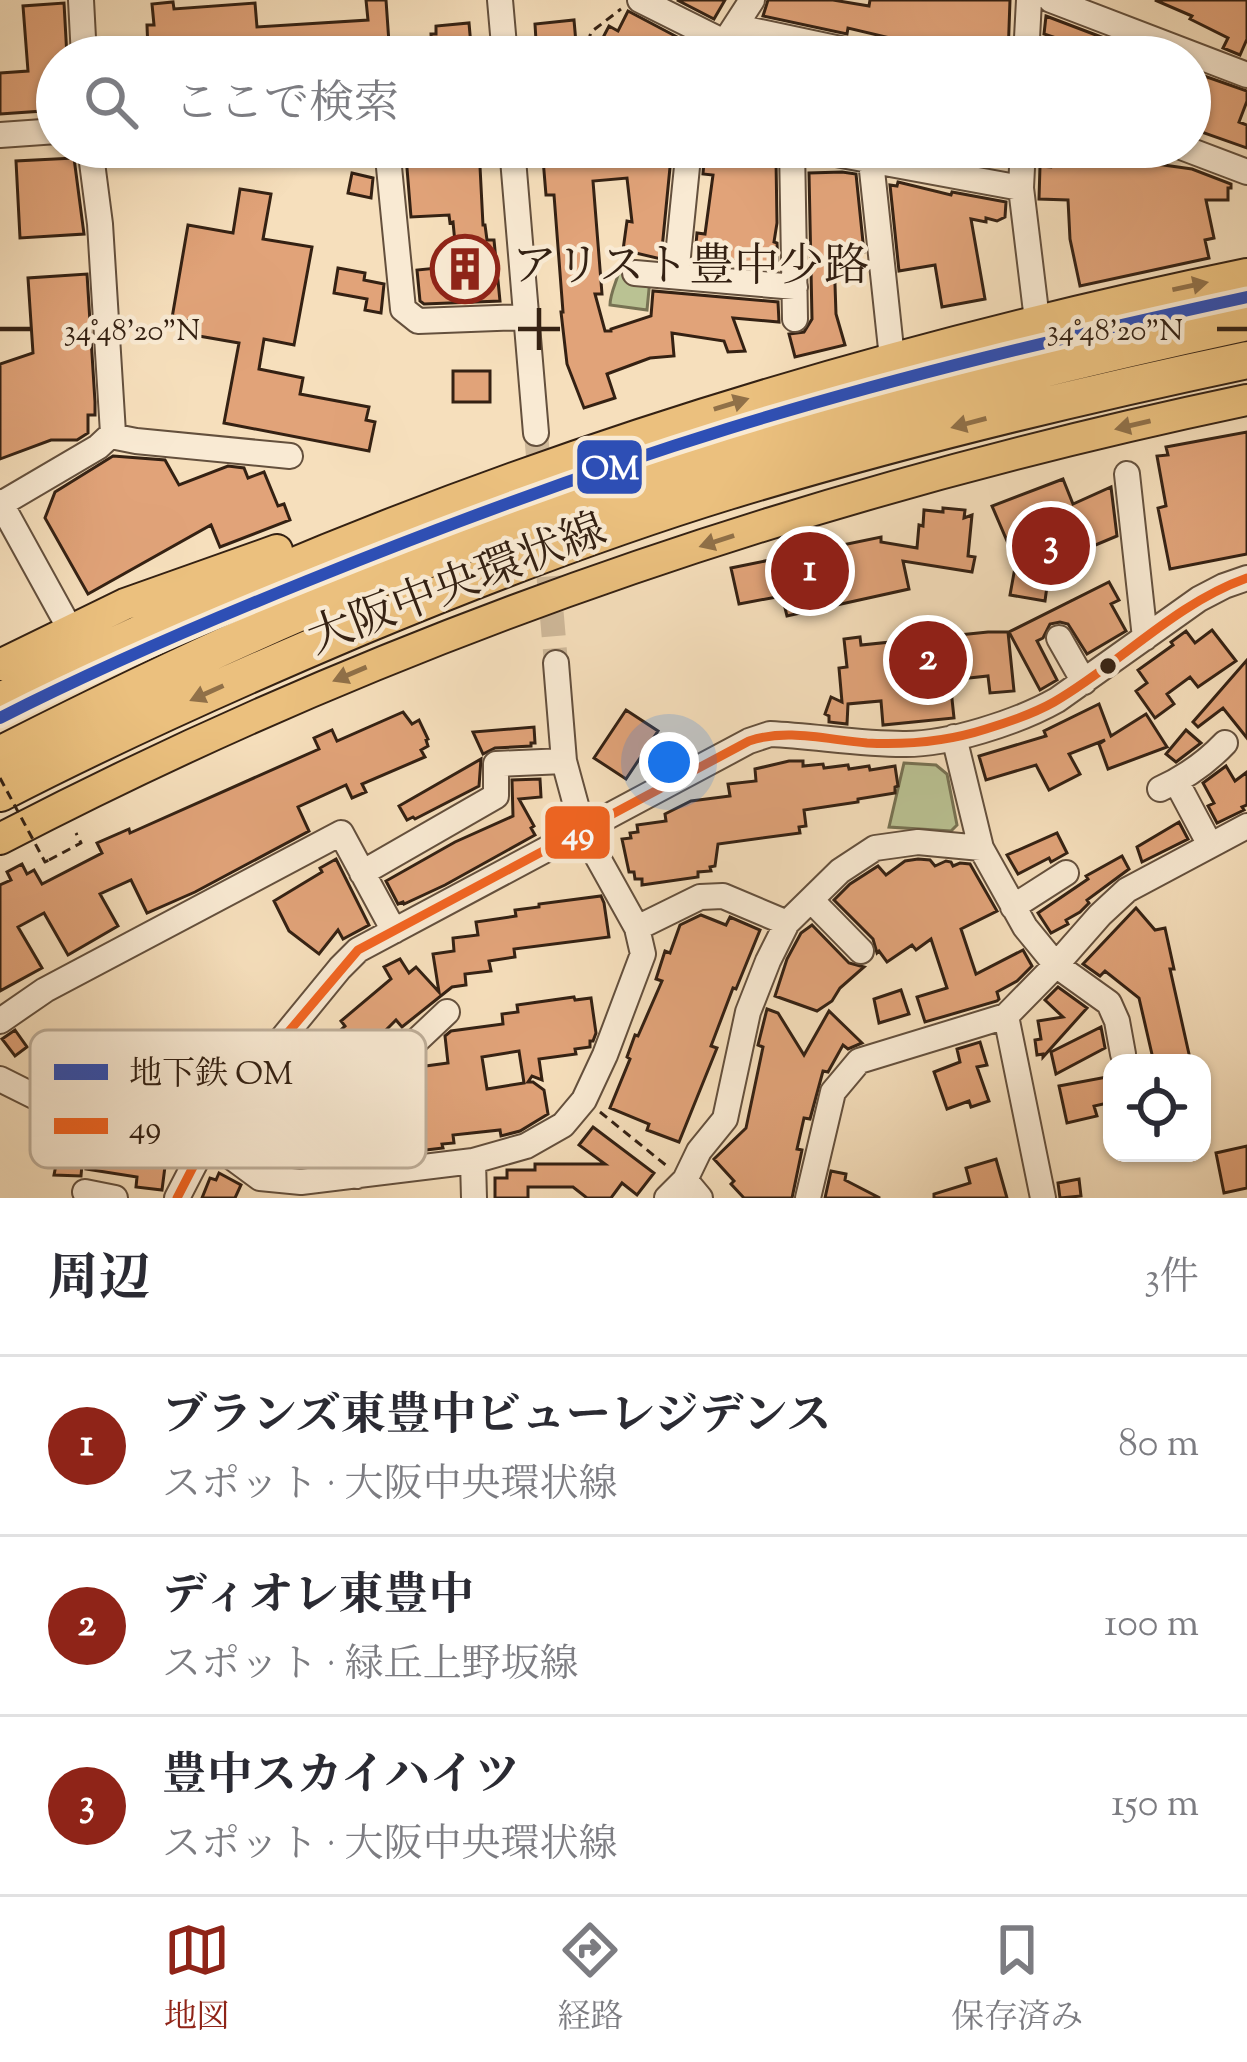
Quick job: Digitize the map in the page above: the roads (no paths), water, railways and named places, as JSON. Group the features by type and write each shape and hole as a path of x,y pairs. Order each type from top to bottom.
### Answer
{"highway":[{"path":"0,754 298,615 581,503 912,401 1247,322"},
{"path":"0,793 265,667 529,560 726,492 870,451 1023,409 1247,360"}],"main road":[{"name":"大阪中央環状線","path":"0,698 253,581 574,454 892,358 1036,320 1247,274"},
{"name":"大阪中央環状線","path":"0,839 182,748 352,672 641,566 1037,447 1247,400"},
{"path":"0,665 139,599 342,524 418,500 504,482"}],"street":[{"path":"81,0 83,36"},
{"path":"500,0 503,36"},
{"path":"729,36 752,0"},
{"path":"1028,36 1030,0"},
{"path":"1052,0 1146,36"},
{"path":"635,2 712,36"},
{"path":"1211,61 1247,75"},
{"path":"0,135 36,132"},
{"path":"1211,158 1247,172"},
{"path":"70,629 0,503 111,436 93,168"},
{"path":"389,168 403,309 418,321 526,316"},
{"path":"514,168 536,433"},
{"path":"676,276 687,168"},
{"path":"795,168 795,319"},
{"path":"872,168 892,358"},
{"path":"914,168 1022,188"},
{"path":"1022,168 1036,320"},
{"path":"635,273 795,287"},
{"path":"111,436 290,457"},
{"path":"1127,473 1145,638"},
{"path":"289,1030 358,950 749,741 770,734 902,745 954,737 1035,713 1199,599 1247,578"},
{"path":"1059,638 1084,682"},
{"path":"426,1167 473,1161 526,1146 563,1125 584,1100 643,954 637,928 583,831 564,761 556,663"},
{"path":"954,737 981,848 1025,927 1057,965 1108,1003 1123,1054"},
{"path":"1210,845 1168,785 1225,742"},
{"path":"362,873 496,796 496,764 564,761"},
{"path":"808,1198 833,1092 859,1061 1006,1016 1127,890 1247,826"},
{"path":"0,1021 45,990 341,833 394,932"},
{"path":"684,1192 699,1150 725,1119 748,1012 788,923 840,871 875,848 918,842 981,848"},
{"path":"1013,907 1066,873"},
{"path":"637,928 700,897 723,896 788,923"},
{"path":"812,900 861,951"},
{"path":"426,1032 447,1012"},
{"path":"1006,1016 1043,1198"},
{"path":"0,1079 30,1094"},
{"path":"473,1161 474,1198"},
{"path":"177,1198 192,1168"},
{"path":"356,1168 357,1176"},
{"path":"256,1188 419,1168"},
{"path":"85,1192 115,1198"}],"tunnel":[{"path":"536,433 556,663"}],"metro line":[{"name":"OM","path":"0,718 268,597 621,463 921,374 1247,297"}],"place":[{"name":"アリスト豊中少路","path":"465,269"},
{"name":"豊中スカイハイツ","path":"1051,546"},
{"name":"ブランズ東豊中ビューレジデンス","path":"810,571"},
{"name":"ディオレ東豊中","path":"928,660"}]}
